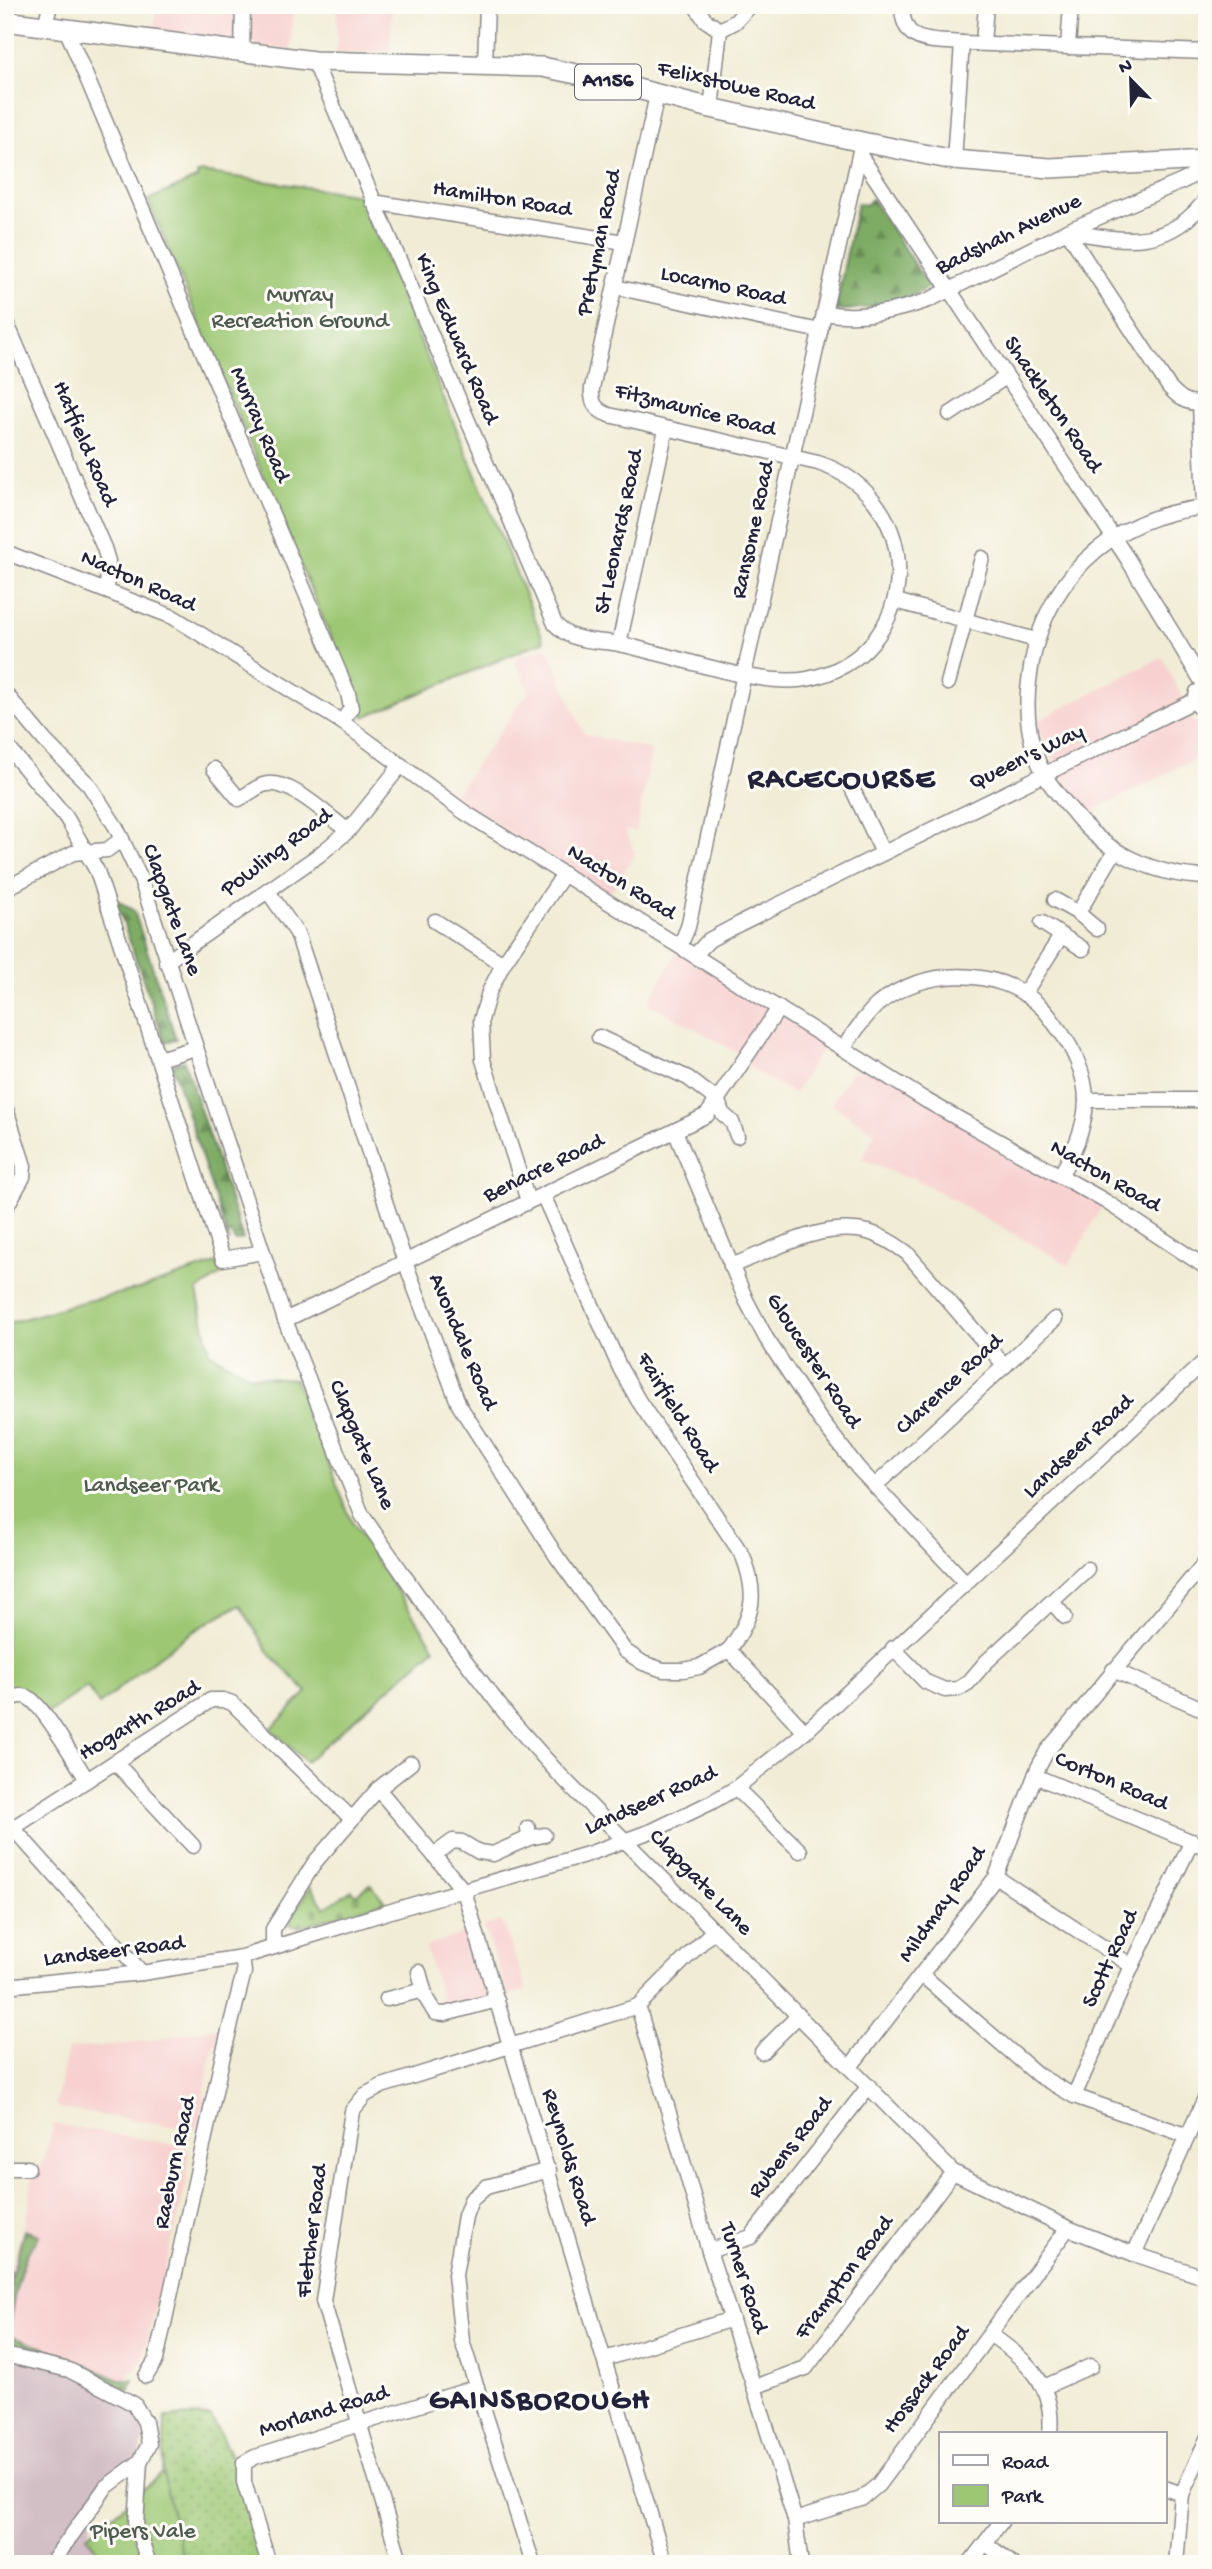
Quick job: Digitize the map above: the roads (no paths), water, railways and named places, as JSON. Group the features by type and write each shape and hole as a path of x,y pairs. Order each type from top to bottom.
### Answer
{"main road":[{"name":"Felixstowe Road","path":"5,21 314,61 542,67 591,77 861,148 954,160 1050,168 1207,160"}],"street":[{"path":"45,26 50,5"},
{"path":"242,53 243,5"},
{"path":"485,64 487,5"},
{"path":"695,5 705,20 720,30"},
{"path":"720,30 734,22 751,5"},
{"path":"902,5 903,23 912,35 919,38 962,43 1207,52"},
{"path":"983,43 986,5"},
{"path":"1069,47 1071,5"},
{"name":"Murray Road","path":"66,29 348,693 351,708 341,722"},
{"path":"710,108 720,30"},
{"path":"954,160 962,43"},
{"name":"King Edward Road","path":"314,61 547,610 555,624 574,637 619,644"},
{"name":"Pretyman Road","path":"592,401 592,388 657,95"},
{"name":"Shackleton Road","path":"861,148 948,290 1205,682"},
{"name":"Ransome Road","path":"680,946 688,927 861,148"},
{"name":"Badshah Avenue","path":"824,313 869,315 929,300 1067,231 1207,168"},
{"path":"1067,231 1119,240 1154,236 1173,229 1194,215 1207,198"},
{"name":"Hamilton Road","path":"373,202 624,242"},
{"path":"1067,231 1169,387 1179,398 1189,402 1204,402 1205,507 1132,527 1088,555 1071,575 1050,607 1035,640 1027,696 1032,746 1044,775 1083,825 1115,851 1167,872 1207,877"},
{"name":"Locarno Road","path":"615,287 821,331"},
{"name":"Hatfield Road","path":"5,319 104,548 108,562 107,590"},
{"path":"950,414 1006,377"},
{"name":"Fitzmaurice Road","path":"592,401 601,412 839,469 865,490 882,511 896,544 898,586 895,601"},
{"name":"St Leonards Road","path":"619,644 666,429"},
{"name":"Nacton Road","path":"5,552 173,617 341,722 464,812 927,1101 1105,1201 1207,1268"},
{"path":"947,683 982,558"},
{"path":"619,644 745,675 806,680 834,671 853,661 884,627 895,601 1035,640"},
{"path":"1205,682 1198,689 1196,701 1200,710 1207,715"},
{"name":"Clapgate Lane","path":"7,698 89,785 122,839 142,882 285,1320 362,1515 444,1633 510,1720 557,1772 953,2172 1068,2228 1195,2274 1207,2275"},
{"name":"Queen's Way","path":"695,955 709,940 1196,701"},
{"path":"5,744 66,817 97,871 223,1259 262,1252"},
{"name":"Powling Road","path":"166,962 319,855 348,831 401,765"},
{"path":"214,769 239,799 265,784 280,784 294,790 348,831"},
{"path":"852,788 883,853"},
{"path":"5,889 73,853 107,850 122,839"},
{"path":"1078,913 1115,851"},
{"path":"528,1201 483,1060 481,1020 489,992 503,964 564,874"},
{"name":"Avondale Road","path":"267,890 297,933 405,1262 459,1405 557,1557 625,1650 643,1663 663,1670 699,1667 729,1650"},
{"path":"1055,900 1078,913 1097,929"},
{"path":"435,920 503,964"},
{"path":"1042,923 1083,949"},
{"path":"688,927 696,936 709,940"},
{"path":"1024,994 1061,936"},
{"path":"844,1048 876,1006 891,995 921,982 948,976 963,976 996,982 1024,994 1040,1005 1069,1044 1081,1073 1086,1100 1079,1136 1060,1176"},
{"name":"Benacre Road","path":"285,1320 707,1115 779,1008"},
{"path":"599,1037 688,1078 718,1101 722,1113 732,1122 737,1136"},
{"path":"159,1059 195,1048"},
{"path":"1086,1100 1207,1100"},
{"path":"5,1106 24,1166 23,1177 5,1209"},
{"name":"Gloucester Road","path":"674,1131 746,1300 766,1338 840,1446 966,1583"},
{"name":"Fairfield Road","path":"543,1195 620,1368 638,1400 743,1556 751,1575 754,1596 743,1631 729,1650"},
{"path":"731,1266 821,1232 843,1229 868,1232 890,1241 907,1253 1005,1366"},
{"name":"Clarence Road","path":"876,1485 1055,1319"},
{"name":"Landseer Road","path":"5,1986 142,1973 242,1957 588,1854 690,1814 736,1788 805,1732 1207,1359"},
{"name":"Mildmay Road","path":"850,2067 996,1877 1047,1751 1207,1560"},
{"path":"893,1648 926,1682 945,1690 958,1689 968,1683 986,1662 1087,1569"},
{"path":"1052,1602 1065,1617"},
{"path":"729,1650 805,1732"},
{"path":"1113,1670 1207,1710"},
{"path":"5,1701 17,1696 28,1698 42,1712 88,1780"},
{"name":"Hogarth Road","path":"9,1830 211,1700 232,1703 351,1818"},
{"path":"115,1762 193,1846"},
{"path":"273,1947 273,1929 315,1861 378,1789 411,1763"},
{"name":"Corton Road","path":"1035,1776 1207,1848"},
{"path":"736,1788 800,1851"},
{"name":"Reynolds Road","path":"378,1789 464,1891 665,2564"},
{"path":"9,1830 142,1973"},
{"path":"434,1855 453,1841 462,1842 479,1852 493,1854 528,1833 544,1835"},
{"name":"Scott Road","path":"1074,2096 1192,1841"},
{"path":"996,1877 1132,1966"},
{"path":"638,2006 714,1930"},
{"name":"Raeburn Road","path":"146,2376 156,2360 223,2055 244,1972 242,1957"},
{"path":"419,1972 430,2007 436,2012 446,2014 496,2000"},
{"path":"922,1975 1038,2075 1074,2096 1188,2136"},
{"path":"387,1999 424,1990"},
{"name":"Fletcher Road","path":"401,2564 323,2301 352,2111 365,2095 382,2086 638,2006"},
{"name":"Turner Road","path":"638,2006 709,2251 795,2520 801,2564"},
{"path":"762,2052 799,2015"},
{"name":"Rubens Road","path":"709,2251 751,2237 869,2086"},
{"path":"1134,2253 1207,2094"},
{"path":"5,2168 28,2168"},
{"path":"533,2564 462,2342 455,2275 465,2216 471,2200 486,2187 549,2170"},
{"name":"Frampton Road","path":"754,2387 806,2368 953,2172"},
{"name":"Hossack Road","path":"795,2520 861,2499 877,2485 1068,2228"},
{"path":"605,2359 732,2319"},
{"path":"990,2333 1032,2368 1044,2387 1050,2409 1051,2432"},
{"path":"5,2355 69,2370 134,2404 145,2422 149,2444 140,2462 136,2525 149,2564"},
{"path":"1044,2387 1091,2366"},
{"name":"Morland Road","path":"269,2564 244,2482 244,2463 255,2457 477,2387"},
{"path":"1176,2564 1182,2494 1207,2439"},
{"path":"51,2564 106,2487 140,2462"},
{"path":"1166,2488 1182,2494"},
{"path":"969,2564 999,2524"},
{"path":"985,2543 1012,2564"}],"district":[{"name":"RACECOURSE","path":"842,781"},
{"name":"GAINSBOROUGH","path":"540,2402"}],"park label":[{"name":"Murray Recreation Ground","path":"300,309"},
{"name":"Landseer Park","path":"151,1486"},
{"name":"Pipers Vale","path":"143,2532"}]}
